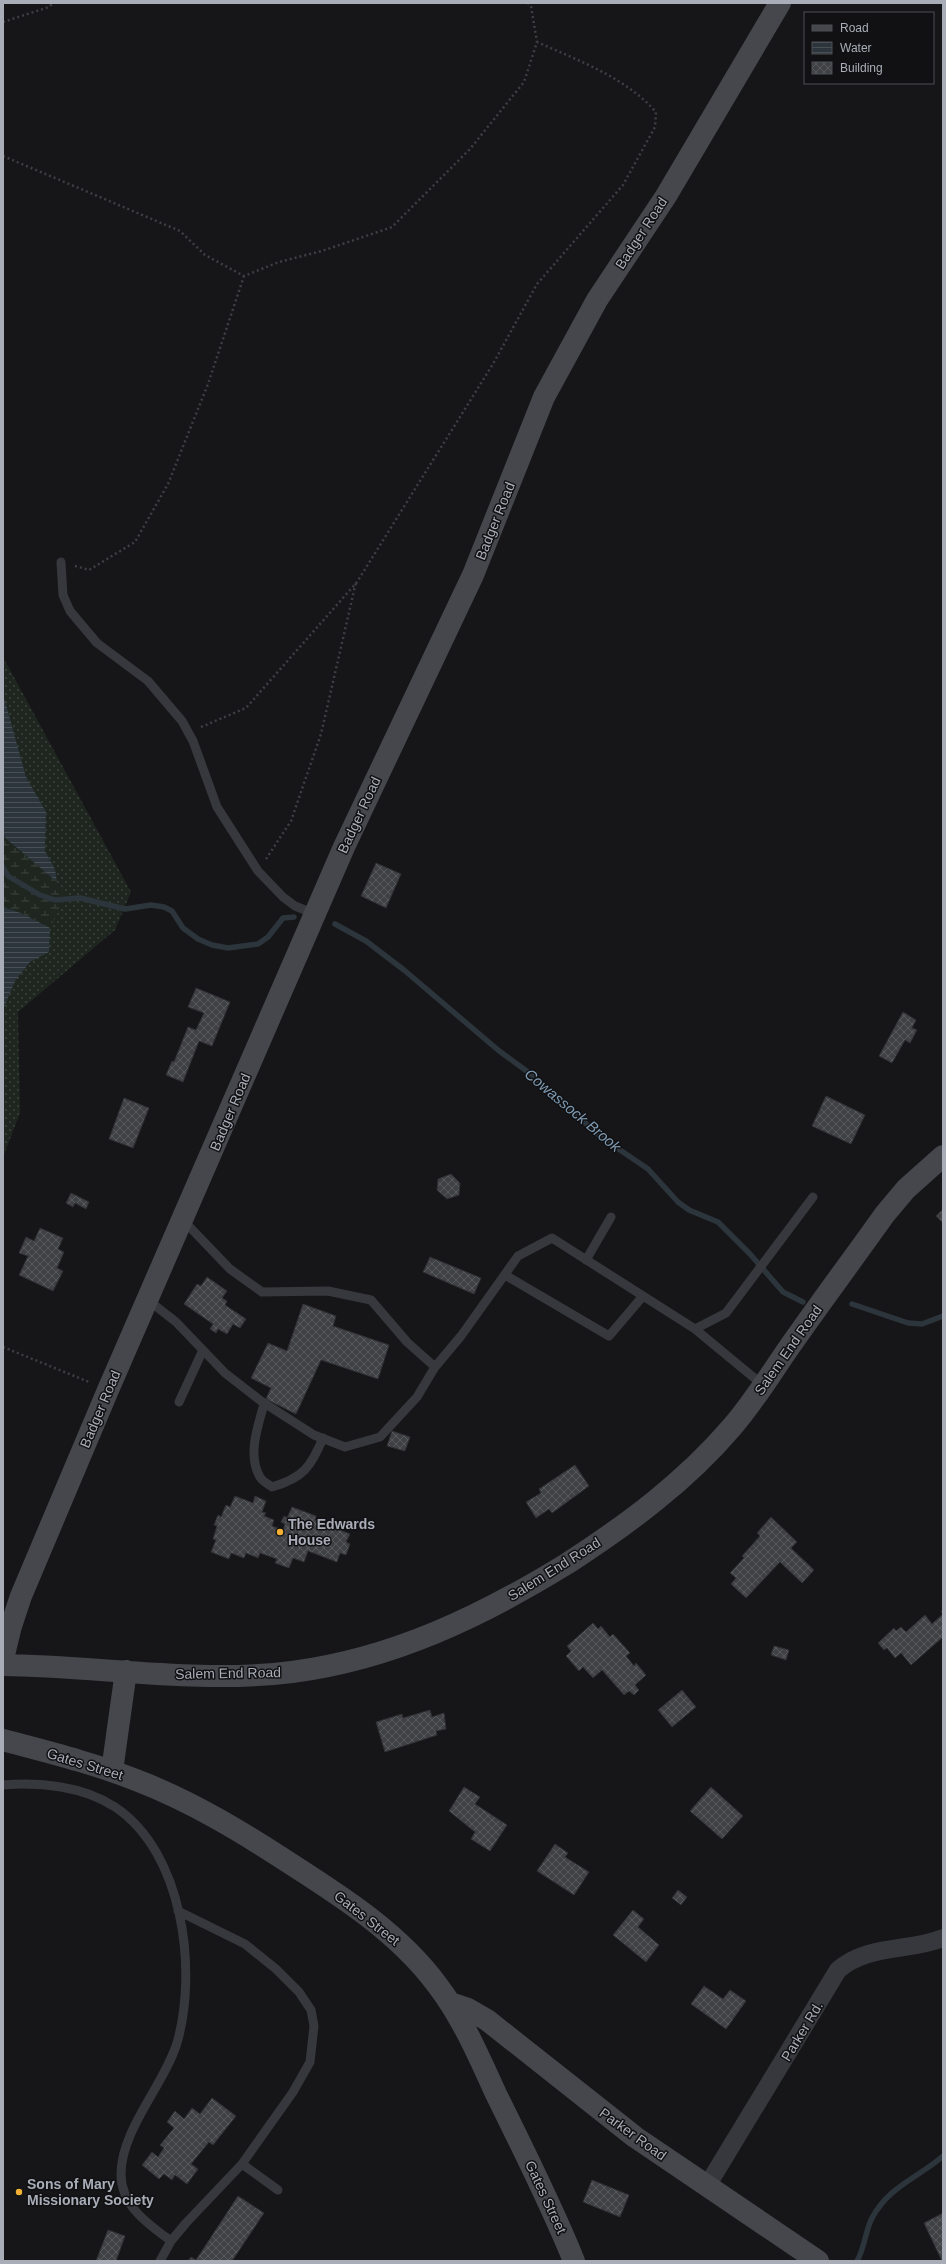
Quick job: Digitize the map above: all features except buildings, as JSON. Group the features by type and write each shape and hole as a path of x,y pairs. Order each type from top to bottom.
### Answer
{"street":[{"name":"Badger Road","path":"3,1659 19,1600 108,1390 344,847 473,575 544,397 597,300 666,196 780,3"},
{"name":"Salem End Road","path":"3,1665 226,1676 293,1672 389,1651 451,1627 485,1611 545,1577 643,1511 676,1485 704,1458 733,1426 764,1386 885,1214 929,1166 943,1156"},
{"path":"112,1771 126,1671"},
{"name":"Gates Street","path":"4,1740 112,1771 157,1789 204,1812 274,1853 338,1894 378,1926 413,1957 438,1985 450,2003 537,2177 574,2261"},
{"name":"Parker Rd.","path":"707,2186 838,1970 849,1961 863,1955 943,1938"},
{"name":"Parker Road","path":"450,2003 468,2009 487,2020 616,2123 818,2261"}],"lane":[{"path":"61,562 64,595 70,611 81,626 97,643 148,681 167,701 188,732 217,807 258,871 283,897 315,914"},
{"path":"695,1330 726,1313 813,1197"},
{"path":"586,1260 611,1218"},
{"path":"183,1220 230,1269 262,1292 328,1291 371,1300 407,1342 435,1367"},
{"path":"148,1300 176,1322 225,1373 264,1404 323,1438 345,1447 380,1437 417,1397 435,1367 461,1336 518,1256 552,1238 695,1330 764,1386"},
{"path":"505,1275 609,1336 643,1296"},
{"path":"179,1402 203,1350"},
{"path":"264,1404 256,1434 254,1461 260,1478 272,1487 291,1482 313,1462 323,1438"},
{"path":"3,1786 34,1785 68,1789 95,1798 115,1807 136,1825 155,1850 168,1877 185,1942 184,2011 176,2044 134,2128 126,2150 121,2174 123,2190 134,2210 146,2222 171,2241"},
{"path":"160,2261 171,2241 242,2164 293,2092 307,2069 312,2049 314,2026 311,2010 299,1992 276,1969 245,1944 178,1911"},
{"path":"242,2164 278,2190"}],"path":[{"path":"3,22 49,7 53,3"},
{"path":"61,562 89,570 135,542 168,484 208,384 244,276 279,262 322,251 392,227 470,149 524,82 537,42 531,6 528,3"},
{"path":"188,732 246,708 356,582 493,364 537,284 623,186 655,127 656,112 643,98 602,70 537,42"},
{"path":"3,156 180,231 205,255 244,276"},
{"path":"258,871 290,821 321,734 356,582"},
{"path":"3,1347 108,1390"}],"green space":[{"path":"3,657 131,892 115,930 18,1012 20,1113 3,1157"},
{"path":"3,836 57,882 63,893 62,905 50,928 21,913 3,907"}],"water":[{"path":"3,694 26,777 46,812 45,851 55,869 57,882 3,836"},
{"path":"3,907 21,913 50,928 49,952 30,962 15,981 3,1010"}],"waterway":[{"name":"Cowassock Brook","path":"3,867 8,876 40,895 55,900 80,898 125,909 151,905 164,907 172,911 183,928 198,939 212,945 228,948 258,944 268,937 283,918 294,917"},
{"name":"Cowassock Brook","path":"335,924 366,941 404,970 498,1050 532,1075 601,1137 648,1169 678,1202 689,1210 718,1222 750,1254 783,1292 803,1302"},
{"name":"Cowassock Brook","path":"852,1304 908,1323 922,1324 943,1316"},
{"path":"857,2261 872,2218 879,2207 895,2190 943,2156"}],"place":[{"name":"The Edwards House","path":"280,1532"},
{"name":"Sons of Mary Missionary Society","path":"19,2192"}]}
